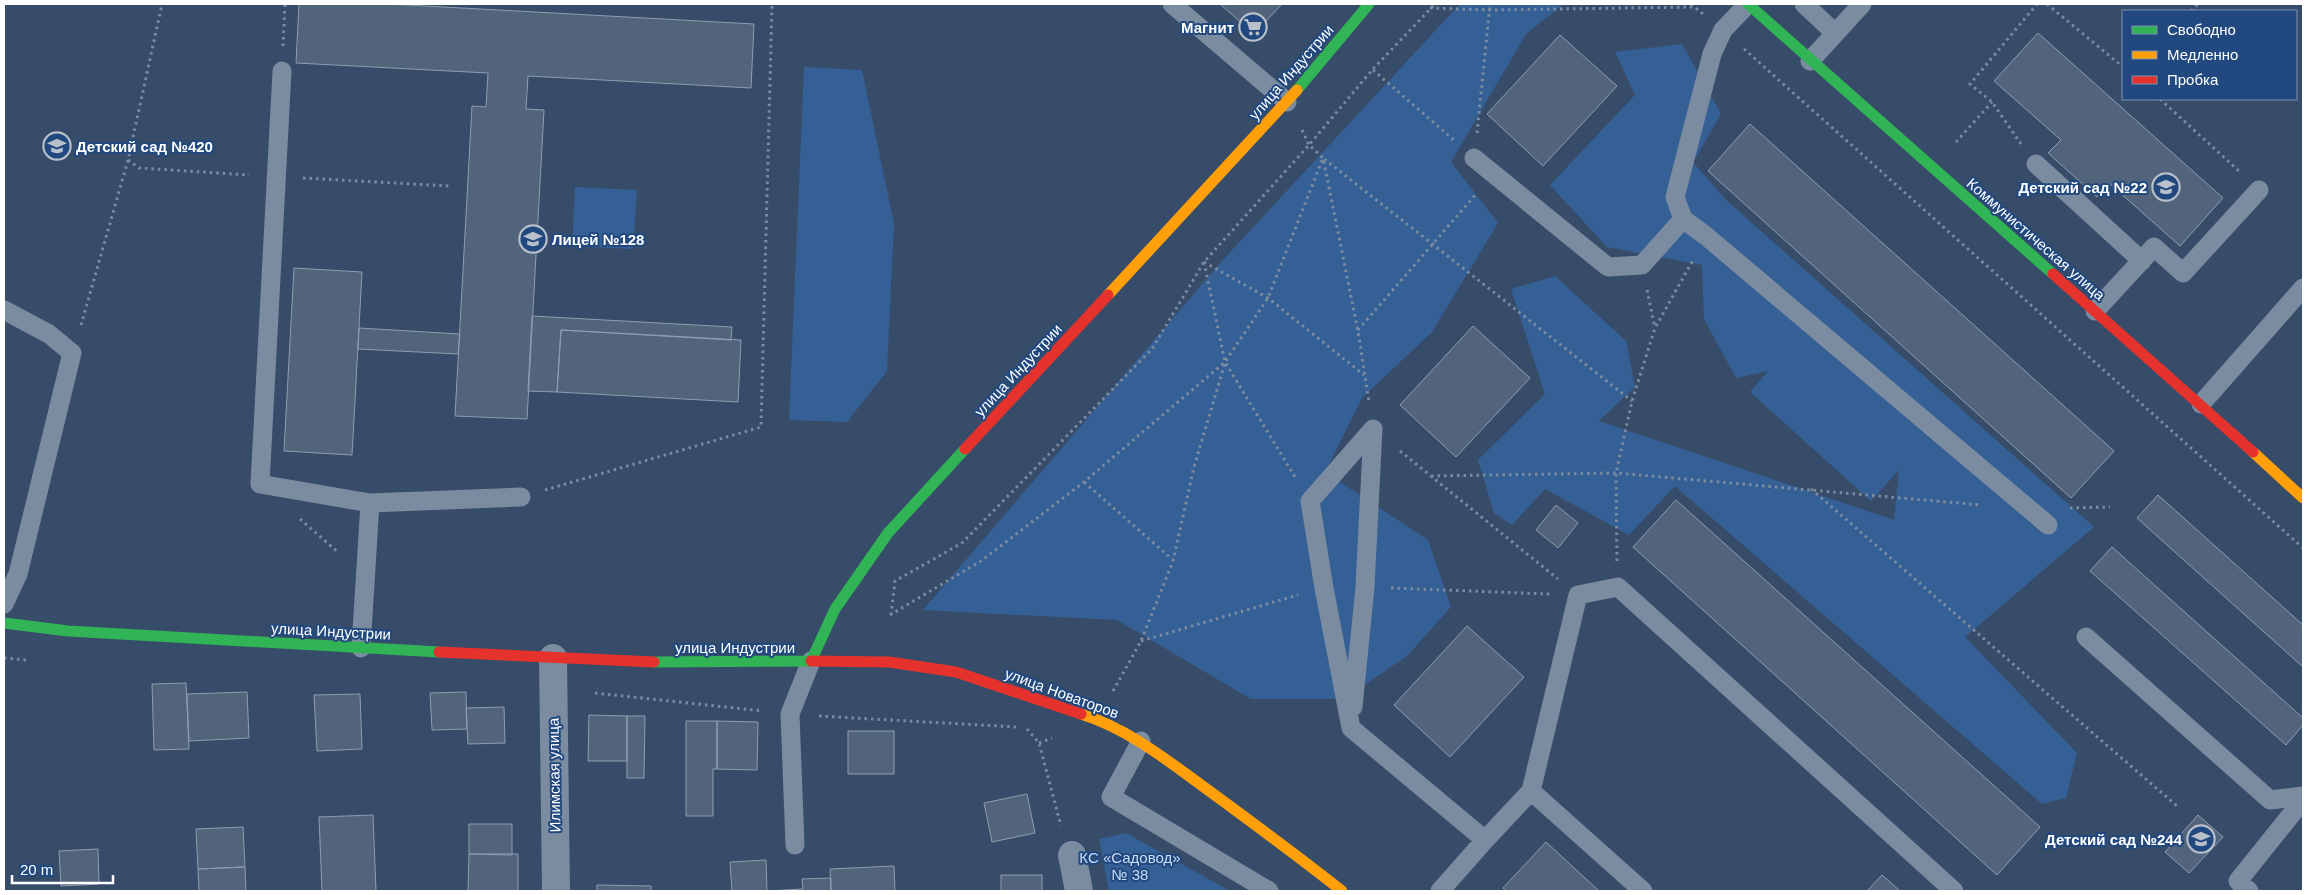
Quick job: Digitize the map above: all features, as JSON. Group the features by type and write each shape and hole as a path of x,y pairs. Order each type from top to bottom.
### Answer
{"street":[{"name":"улица Индустрии","path":"4,623 68,631 553,658 679,663 811,661 835,609 888,533 1287,102 1369,4"},
{"name":"Коммунистическая улица","path":"1748,4 1810,61 2201,404 2303,498"},
{"name":"Илимская улица","path":"553,658 556,891"},
{"name":"улица Новаторов","path":"811,661 889,662 956,672 1098,719 1141,741 1294,853 1342,891"},
{"path":"1072,855 1079,891"}],"lane":[{"path":"1172,4 1287,102"},
{"path":"1748,4 1724,30 1712,54 1675,197 1683,218 2048,525"},
{"path":"1804,4 1835,33"},
{"path":"1810,61 1862,4"},
{"path":"282,71 260,484 370,503 521,498"},
{"path":"1474,158 1492,175 1608,267 1642,264 1683,218"},
{"path":"2036,164 2142,261"},
{"path":"2095,311 2154,248 2183,273 2259,190"},
{"path":"2201,404 2303,288"},
{"path":"4,310 49,334 72,353 18,574 4,604"},
{"path":"1373,429 1310,502 1324,588 1351,728 1485,840"},
{"path":"1351,728 1365,587 1373,429"},
{"path":"361,648 364,575 370,503"},
{"path":"1440,891 1531,791 1578,595 1618,587 1954,891"},
{"path":"2086,637 2270,800 2303,796"},
{"path":"795,845 790,714 811,661"},
{"path":"1141,741 1111,797 1269,891"},
{"path":"1531,791 1644,891"},
{"path":"2249,891 2238,881 2303,800"}],"path":[{"path":"72,353 128,160 162,4"},
{"path":"282,71 285,4"},
{"path":"521,498 761,427 772,4"},
{"path":"1323,158 1268,298 1225,362 1084,482 981,561 890,615 895,581 962,543 1152,349 1204,262 1310,145 1373,69 1435,4"},
{"path":"1474,158 1490,4"},
{"path":"2036,164 1992,102 1970,84 2037,4"},
{"path":"2047,4 2122,66"},
{"path":"1430,8 1489,10 1694,7"},
{"path":"1724,30 2303,548"},
{"path":"1373,69 1474,158"},
{"path":"2161,100 2259,190"},
{"path":"1287,102 1310,145 1323,158 1432,246 1632,401"},
{"path":"1956,142 1992,102"},
{"path":"1323,158 1358,330 1373,429 1578,595"},
{"path":"1358,330 1492,175"},
{"path":"1618,587 1616,473 1632,401 1655,328 1706,236"},
{"path":"1204,262 1268,298 1365,375"},
{"path":"1204,262 1225,362 1310,502"},
{"path":"1642,264 1655,328"},
{"path":"1038,743 1098,719 1141,641 1173,560 1194,467 1225,362"},
{"path":"1431,476 1616,473 1983,505"},
{"path":"1084,482 1173,560"},
{"path":"1811,489 2177,806"},
{"path":"297,516 364,575"},
{"path":"553,689 790,714 886,721 1026,727 1038,743 1056,815 1072,855"}],"green space":[{"path":"1460,4 1564,4 1526,34 1451,162 1498,223 1432,332 1362,398 1325,472 1428,540 1451,607 1407,656 1344,699 1251,699 1117,620 923,610 1221,262"},
{"path":"1682,44 1721,114 1693,162 1725,199 2094,527 1965,637 2077,753 2066,798 2042,804 1675,486 1629,535 1545,489 1512,525 1494,513 1478,460 1545,394 1511,289 1555,276 1626,341 1635,387 1599,421 1894,520 1899,470 1871,501 1750,392 1768,371 1736,378 1704,319 1702,265 1607,247 1550,185 1635,95 1615,52"},
{"path":"804,67 862,70 894,224 887,371 847,422 789,420"},
{"path":"575,187 637,190 633,249 572,246"},
{"name":"КС «Садовод» № 38","path":"1126,833 1230,891 1109,891 1099,839"}],"building":[{"path":"299,4 389,4 754,24 751,88 528,76 526,109 544,110 527,419 455,416 472,106 486,107 488,73 296,63"},
{"name":"Магнит","path":"1220,4 1282,4 1254,34"},
{"path":"2038,33 2223,198 2180,246 2109,183 2097,197 2048,153 2061,140 1994,81"},
{"path":"1560,35 1617,86 1543,166 1487,114"},
{"path":"1750,124 2114,451 2071,498 1708,171"},
{"path":"294,268 362,272 352,455 284,451"},
{"path":"532,316 732,327 731,340 561,330 557,392 528,391"},
{"path":"1473,326 1530,378 1456,457 1400,405"},
{"path":"359,328 460,334 458,354 358,349"},
{"path":"561,330 741,340 738,402 557,392"},
{"path":"2158,495 2303,625 2303,667 2137,518"},
{"path":"1676,500 2040,827 1997,875 1633,547"},
{"path":"1556,505 1578,523 1558,548 1536,530"},
{"path":"2112,547 2303,718 2303,725 2286,745 2090,571"},
{"path":"1467,626 1524,677 1450,757 1394,705"},
{"path":"186,683 189,749 154,750 152,684"},
{"path":"247,692 249,738 189,741 187,694"},
{"path":"466,692 467,729 432,730 430,693"},
{"path":"360,694 362,749 317,751 314,695"},
{"path":"504,707 505,743 468,744 466,708"},
{"path":"589,715 627,716 627,761 588,761"},
{"path":"627,716 645,716 644,778 627,778"},
{"path":"686,721 717,721 717,769 713,769 713,816 686,816"},
{"path":"717,721 758,722 757,770 717,769"},
{"path":"848,731 894,731 894,774 848,774"},
{"path":"1027,794 1035,833 992,842 984,803"},
{"path":"373,815 376,891 322,891 319,817"},
{"path":"2198,815 2223,837 2189,873 2165,852"},
{"path":"469,824 512,824 512,855 469,854"},
{"path":"243,827 245,867 198,869 196,829"},
{"path":"1546,842 1599,891 1506,891 1503,888"},
{"path":"98,849 99,884 61,886 59,851"},
{"path":"469,854 518,854 518,891 468,891"},
{"path":"766,860 767,891 732,891 730,862"},
{"path":"894,866 895,891 831,891 830,869"},
{"path":"245,867 246,891 199,891 198,869"},
{"path":"1001,875 1042,875 1042,891 1001,891"},
{"path":"1882,875 1900,891 1867,891"},
{"path":"831,878 831,891 768,891 803,889 802,879"},
{"path":"597,885 651,886 651,891 597,891"}],"traffic: fast":[{"path":"1297,90 1369,4"},
{"path":"1748,4 2053,274"},
{"path":"654,662 811,661 835,609 888,533 965,449"},
{"path":"4,623 68,631 439,652"}],"traffic: slow":[{"path":"1108,295 1297,90"},
{"path":"2253,452 2303,498"},
{"path":"1081,714 1115,728 1163,757 1342,891"}],"traffic: jam":[{"path":"2053,274 2253,452"},
{"path":"965,449 1108,295"},
{"path":"439,652 654,662"},
{"path":"811,661 889,662 956,672 1081,714"}],"place":[{"name":"Магнит","path":"1253,27"},
{"name":"Детский сад №420","path":"57,146"},
{"name":"Детский сад №22","path":"2166,187"},
{"name":"Лицей №128","path":"533,239"},
{"name":"Детский сад №244","path":"2201,839"}]}
